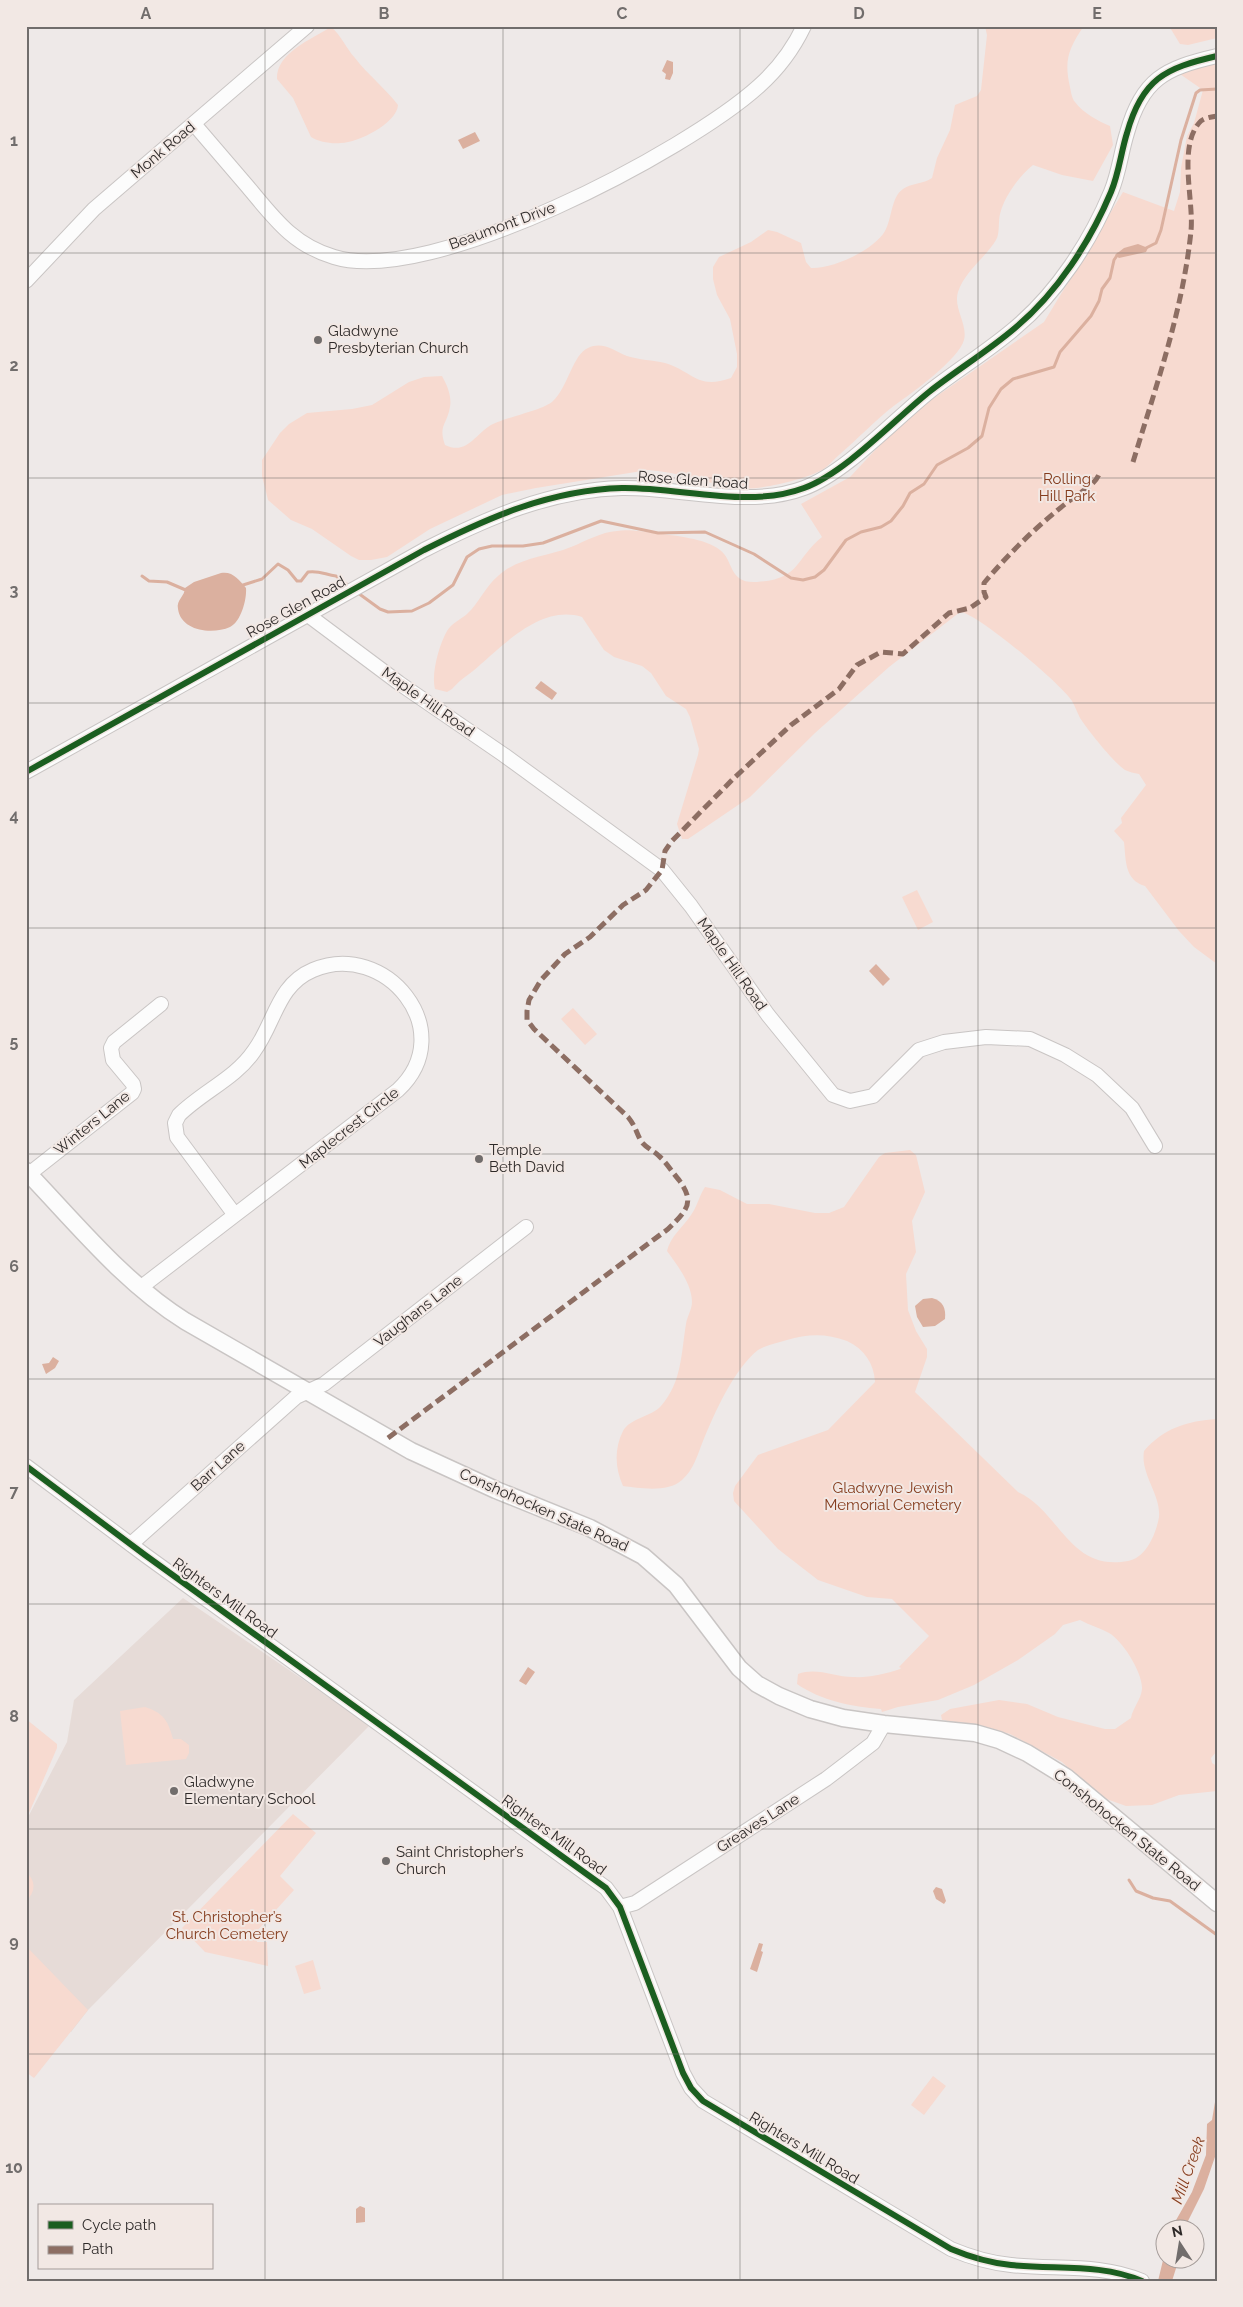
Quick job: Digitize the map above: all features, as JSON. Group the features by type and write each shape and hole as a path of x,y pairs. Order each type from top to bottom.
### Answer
{"main road":[{"name":"Conshohocken State Road","path":"28,1172 140,1288 185,1321 411,1451 496,1490 590,1528 643,1556 676,1585 739,1668 767,1690 794,1703 825,1714 884,1724 975,1733 999,1740 1027,1752 1066,1777 1217,1903"}],"street":[{"name":"Monk Road","path":"26,281 94,209 161,149 194,124 307,26"},
{"name":"Beaumont Drive","path":"194,124 281,227 302,243 334,258 358,262 406,258 463,242 548,210 618,178 659,155 720,117 760,86 784,61 804,26"},
{"name":"Rose Glen Road","path":"26,772 369,580 472,526 514,508 583,491 622,488 749,497 771,496 805,488 820,481 851,458 930,392 1015,328 1043,302 1067,270 1100,216 1115,182 1134,113 1145,92 1164,72 1188,62 1217,56"},
{"name":"Maple Hill Road","path":"308,615 399,683 504,755 662,870 684,896 768,1015 833,1095 850,1101 873,1096 919,1050 944,1042 986,1037 1030,1039 1065,1055 1097,1074 1132,1108 1155,1146"},
{"name":"Maplecrest Circle","path":"140,1288 398,1090 410,1078 421,1054 422,1037 419,1020 408,998 383,976 365,968 338,964 320,967 303,975 283,995 251,1056 179,1115 175,1124 177,1138 235,1215"},
{"name":"Winters Lane","path":"28,1172 132,1093 134,1089 133,1084 113,1060 111,1048 114,1042 161,1004"},
{"name":"Vaughans Lane","path":"308,1392 324,1384 526,1227"},
{"name":"Barr Lane","path":"131,1544 296,1397 308,1392"},
{"name":"Righters Mill Road","path":"26,1466 594,1879 611,1894 620,1907 683,2073 692,2088 703,2100 951,2250 1010,2265 1088,2268 1113,2272 1142,2281"},
{"name":"Greaves Lane","path":"620,1907 635,1903 826,1779 873,1743 884,1724"}],"shaded area":[{"path":"667,60 673,62 673,73 670,80 665,79 666,74 662,71"},
{"path":"475,132 480,141 463,149 458,140"},
{"path":"1138,244 1148,248 1146,252 1119,258 1115,255 1124,248"},
{"path":"221,573 229,573 246,588 244,604 240,615 230,627 215,631 206,631 191,626 180,616 178,609 178,603 185,588 194,582"},
{"path":"541,681 557,693 552,700 535,688"},
{"path":"876,964 890,979 883,986 869,971"},
{"path":"932,1298 939,1301 943,1306 945,1319 935,1326 923,1327 917,1317 915,1306 923,1299"},
{"path":"53,1357 59,1361 55,1368 46,1374 42,1364 49,1363"},
{"name":"Gladwyne Elementary School","path":"183,1598 370,1725 88,2010 71,2032 26,1990 26,1821 67,1742 74,1700"},
{"path":"528,1667 535,1672 526,1685 519,1681"},
{"path":"936,1887 942,1889 946,1901 944,1904 936,1899 933,1891"},
{"path":"759,1943 763,1944 761,1951 763,1952 757,1972 750,1969"},
{"path":"1217,2090 1217,2151 1204,2189 1188,2220 1176,2220 1192,2192 1206,2155 1207,2124 1212,2120"},
{"path":"360,2206 365,2208 365,2222 356,2223 356,2209"},
{"path":"1161,2270 1175,2270 1172,2281 1158,2281"}],"green space":[{"path":"985,26 1084,26 1074,42 1069,55 1067,70 1071,93 1074,101 1082,110 1110,126 1113,145 1093,181 1062,175 1033,165 1022,175 1002,207 996,240 970,271 958,292 957,304 965,334 960,348 934,375 888,411 824,469 792,481 756,488 737,488 671,473 648,470 536,488 502,495 430,529 387,557 371,560 359,560 351,556 312,529 291,520 268,500 262,476 262,460 280,433 289,424 307,413 352,409 372,405 409,382 424,377 442,376 447,387 450,395 449,413 442,433 445,445 453,448 471,442 493,424 542,407 553,401 563,388 578,357 583,351 593,346 604,346 627,356 665,363 703,381 720,381 731,378 737,367 737,354 730,319 717,295 713,279 713,267 719,257 751,242 768,230 801,243 806,262 811,268 841,262 872,245 885,231 899,193 906,187 932,178 937,158 950,130 955,105 977,96 981,90 987,35"},
{"path":"1169,26 1217,26 1217,38 1188,45 1180,44"},
{"path":"331,27 360,64 398,105 391,119 376,131 357,140 341,143 325,142 311,137 293,98 277,79 278,70 289,54"},
{"name":"Rolling Hill Park","path":"1217,62 1217,964 1194,947 1179,931 1145,886 1133,879 1127,868 1124,842 1114,831 1122,823 1121,818 1146,785 1139,774 1125,770 1101,746 1083,723 1072,701 1065,692 1018,650 969,615 960,612 889,667 815,733 750,797 688,839 682,839 677,824 699,749 690,717 686,709 666,696 651,673 642,666 614,657 604,650 582,617 566,615 551,617 537,622 509,640 452,689 447,692 435,689 436,660 447,631 471,610 498,576 524,561 571,547 599,535 621,530 631,530 698,540 720,550 736,575 748,582 771,580 790,573 822,537 801,504 850,477 905,418 1044,322 1123,192 1174,211 1180,192 1181,168 1187,136 1194,123 1203,90 1177,72"},
{"path":"917,890 933,922 918,930 902,897"},
{"path":"573,1008 597,1034 585,1045 561,1019"},
{"name":"Gladwyne Jewish Memorial Cemetery","path":"910,1150 916,1155 925,1192 912,1221 916,1252 906,1274 908,1310 916,1331 927,1349 927,1357 915,1392 1018,1492 1045,1512 1078,1549 1092,1558 1108,1562 1128,1561 1140,1555 1153,1538 1159,1517 1157,1500 1145,1468 1144,1451 1168,1431 1177,1427 1217,1419 1217,1751 1211,1758 1212,1763 1217,1766 1217,1791 1179,1795 1152,1805 1126,1806 1098,1796 1062,1762 1010,1734 987,1727 942,1720 941,1715 950,1709 999,1700 1027,1704 1058,1717 1105,1729 1115,1729 1131,1718 1142,1689 1139,1674 1131,1658 1120,1642 1106,1631 1080,1620 1063,1625 1055,1634 1018,1660 974,1685 938,1700 898,1707 882,1712 881,1709 848,1704 826,1698 797,1684 798,1674 805,1672 859,1677 900,1669 899,1667 929,1636 892,1599 867,1597 818,1580 778,1549 734,1501 733,1493 735,1486 758,1455 828,1430 875,1382 873,1369 867,1357 853,1344 832,1337 802,1336 768,1345 758,1350 749,1358 733,1379 713,1417 695,1462 682,1480 669,1487 661,1488 623,1486 618,1472 617,1452 623,1431 630,1423 652,1413 661,1406 673,1387 680,1367 686,1324 692,1302 690,1288 667,1251 674,1237 693,1212 705,1187 720,1190 747,1204 769,1204 815,1213 829,1213 844,1207 879,1157 885,1153"},
{"path":"145,1707 161,1715 169,1727 173,1739 181,1739 189,1745 189,1753 186,1759 126,1765 120,1711"},
{"path":"26,1719 57,1744 57,1748 26,1820"},
{"name":"St. Christopher’s Church Cemetery","path":"293,1814 316,1833 280,1876 294,1890 257,1931 257,1942 267,1942 268,1966 205,1952 182,1928"},
{"path":"26,1872 32,1879 34,1886 32,1894 26,1901"},
{"path":"26,1946 88,2010 34,2078 26,2072"},
{"path":"313,1960 321,1989 304,1994 295,1966"},
{"path":"933,2076 946,2086 924,2115 911,2105"}],"waterway":[{"path":"1146,248 1156,243 1161,230 1181,140 1196,93 1200,90 1217,89"},
{"path":"358,593 380,609 388,612 412,611 429,603 453,585 467,557 479,549 492,546 523,546 543,543 601,521 658,533 705,532 754,554 791,578 803,580 815,577 824,570 846,540 861,532 881,527 891,521 903,506 910,493 924,484 937,465 968,448 982,436 989,408 1001,389 1013,379 1054,367 1060,352 1091,316 1099,301 1102,289 1110,278 1114,260 1118,254"},
{"path":"240,586 262,579 278,564 288,570 297,581 301,581 308,572 316,572 336,576 349,586"},
{"path":"142,576 149,581 167,582 188,591"},
{"path":"1129,1880 1136,1891 1153,1898 1170,1901 1217,1935"}],"marked path":[{"path":"1133,462 1168,348 1182,290 1191,231 1188,175 1189,146 1199,123 1205,119 1217,116"},
{"path":"388,1438 668,1229 680,1217 687,1206 687,1195 679,1180 662,1159 643,1143 628,1117 534,1029 527,1020 529,1000 541,980 565,954 590,937 623,905 646,890 662,870 665,851 671,842 732,780 791,725 839,689 857,665 881,652 903,654 949,613 970,608 986,597 984,583 994,571 1037,527 1093,483 1100,471"}],"cycle path":[{"path":"26,772 424,550 495,517 544,500 595,490 622,488 714,496 761,497 783,494 820,481 869,445 929,392 1015,328 1045,299 1071,266 1103,211 1114,185 1133,115 1148,88 1170,71 1217,56"},
{"path":"26,1466 145,1555 606,1888 620,1907 683,2073 691,2088 703,2101 951,2249 966,2255 1003,2264 1094,2269 1126,2275 1142,2281"}],"place":[{"name":"Gladwyne Presbyterian Church","path":"318,340"},
{"name":"Temple Beth David","path":"479,1159"},
{"name":"Gladwyne Elementary School","path":"174,1791"},
{"name":"Saint Christopher’s Church","path":"386,1861"}],"water label":[{"name":"Mill Creek","path":"1188,2170"}]}
